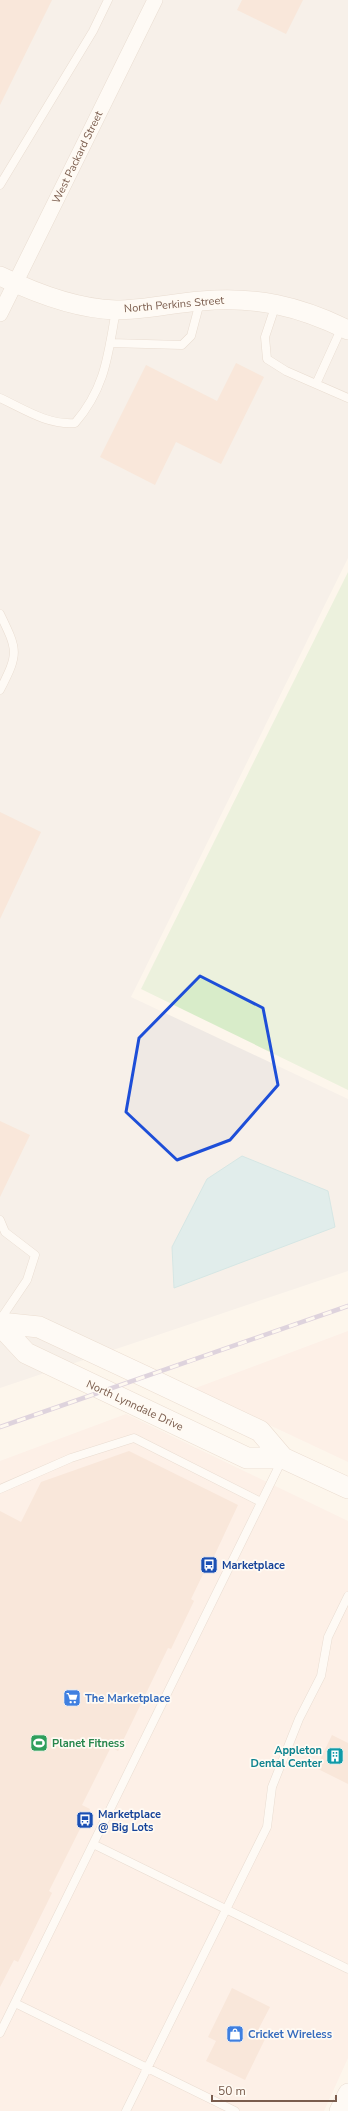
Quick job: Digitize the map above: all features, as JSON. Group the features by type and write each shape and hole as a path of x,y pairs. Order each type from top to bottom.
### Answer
{"main road":[{"name":"North Lynndale Drive","path":"0,1323 39,1327 154,1380 260,1431 283,1458"},
{"name":"North Lynndale Drive","path":"0,1323 26,1353 247,1458 283,1458 348,1488"}],"street":[{"name":"West Packard Street","path":"0,314 7,280 155,0"},
{"name":"North Perkins Street","path":"7,280 71,302 116,310 201,301 236,299 261,300 312,314 345,329"},
{"path":"339,2111 348,2093"}],"lane":[{"path":"0,185 93,31 108,0"},
{"path":"110,343 182,345 191,336 201,301"},
{"path":"277,304 266,337 267,359 286,371 348,398"},
{"path":"0,398 42,418 60,424 75,423 86,410 104,376 116,310"},
{"path":"316,384 345,329"},
{"path":"0,614 13,641 14,663 0,690"},
{"path":"0,1220 5,1232 35,1255 27,1280 0,1323"},
{"path":"0,1489 71,1458 134,1438 261,1502"},
{"path":"0,2033 283,1458"},
{"path":"126,2111 267,1827 272,1787 300,1719 321,1676 328,1637 348,1596"},
{"path":"93,1844 348,1969"},
{"path":"15,2003 235,2111"}],"highlighted area":[{"path":"200,976 263,1008 278,1085 230,1140 177,1160 126,1112 139,1038"}],"shaded area":[{"path":"0,0 348,0 348,558 131,997 348,1099 348,1271 0,1388"},
{"path":"348,1331 348,1462 193,1389"},
{"path":"126,1414 348,1521 348,2058 324,2111 0,2111 0,1461"}],"green space":[{"path":"348,572 348,1090 141,989"}],"water":[{"path":"242,1156 328,1191 335,1227 174,1288 172,1247 207,1179"}],"building":[{"path":"0,0 52,0 0,105"},
{"path":"242,0 303,0 286,34 237,10"},
{"path":"236,363 264,377 221,464 176,442 155,485 100,457 146,365 217,401"},
{"path":"0,812 41,832 0,919"},
{"path":"0,1121 30,1135 0,1197"},
{"name":"The Marketplace","path":"129,1451 238,1505 209,1567 207,1566 191,1599 194,1601 171,1649 168,1648 118,1751 111,1747 82,1805 90,1809 49,1891 52,1893 18,1962 14,1960 0,1987 0,1511 21,1522 41,1482"},
{"name":"Appleton Dental Center","path":"332,1735 348,1743 348,1784 316,1768"},
{"name":"Cricket Wireless","path":"232,1988 270,2007 257,2032 266,2037 245,2080 206,2061 216,2041 208,2037"}],"railway":[{"path":"0,1427 348,1306"}],"place":[{"name":"Marketplace","path":"209,1565"},
{"name":"The Marketplace","path":"72,1698"},
{"name":"Planet Fitness","path":"39,1743"},
{"name":"Appleton Dental Center","path":"335,1756"},
{"name":"Marketplace @ Big Lots","path":"85,1820"},
{"name":"Cricket Wireless","path":"235,2034"}]}
